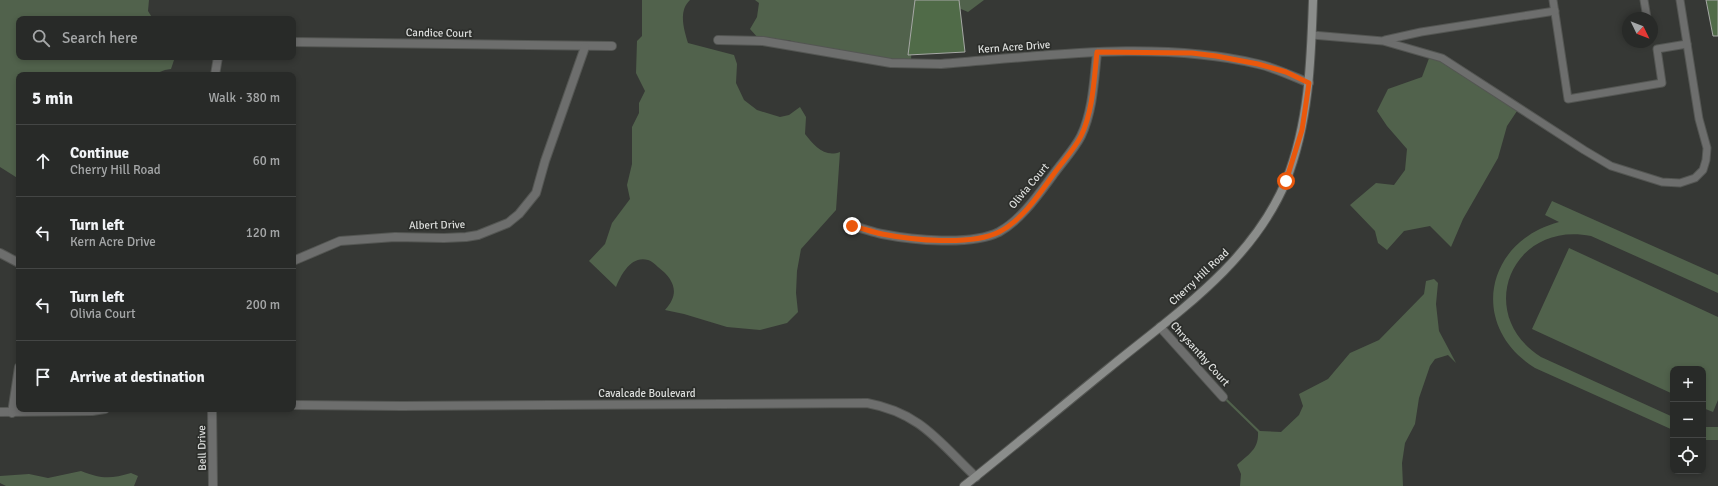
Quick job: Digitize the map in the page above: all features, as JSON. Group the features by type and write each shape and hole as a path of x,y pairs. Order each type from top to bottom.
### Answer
{"main road":[{"name":"Cherry Hill Road","path":"964,486 1190,303 1229,266 1263,222 1286,181 1302,130 1309,83 1313,0"}],"street":[{"name":"Kern Acre Drive","path":"718,40 763,41 884,62 914,64 941,64 1097,52 1192,53 1258,64 1286,72 1309,83"},
{"name":"Candice Court","path":"296,42 585,47"},
{"path":"585,47 612,46"},
{"name":"Albert Drive","path":"296,260 340,240 395,237 466,237 508,223 519,214 536,193 545,161 585,47"},
{"name":"Olivia Court","path":"852,226 880,234 902,237 958,240 980,238 998,232 1012,223 1042,191 1081,137 1089,113 1097,52"},
{"path":"216,72 218,60"},
{"path":"0,253 16,261"},
{"name":"Chrysanthy Court","path":"1160,327 1223,397"},
{"path":"12,413 16,387"},
{"name":"Cavalcade Boulevard","path":"296,405 402,406 867,403 880,406 903,415 925,427 949,448 976,477"},
{"path":"0,412 52,412"},
{"name":"Bell Drive","path":"212,412 213,486"}],"lane":[{"path":"1553,0 1568,99 1662,83 1657,49 1687,44"},
{"path":"1644,0 1646,12"},
{"path":"1312,35 1383,41 1442,58 1577,146 1611,166 1662,182 1680,183 1695,178 1702,170 1706,160 1707,148 1699,119 1680,0"},
{"path":"1383,41 1421,32 1555,11"}],"green space":[{"path":"0,0 149,0 148,11 151,16 16,16 16,60 174,60 171,69 160,72 16,72 16,177 0,167"},
{"path":"642,0 690,0 686,4 683,15 688,43 734,55 737,64 736,83 744,100 757,110 780,117 789,115 800,107 806,117 805,134 812,142 824,152 840,152 836,210 801,249 797,271 796,293 798,312 787,323 760,330 727,327 665,310 673,298 674,287 664,272 652,262 642,259 632,263 624,272 616,287 589,261 605,244 612,223 630,199 627,185 632,164 632,127 639,113 639,103 645,91 636,73 637,41 642,36"},
{"path":"755,0 984,0 968,12 954,6 912,28 911,63 834,53 788,40 759,39 750,29 757,17 759,3"},
{"path":"1431,53 1519,108 1507,126 1498,158 1463,219 1451,247 1430,226 1404,231 1387,250 1378,243 1375,231 1350,205 1376,183 1394,185 1405,170 1407,149 1387,126 1377,111 1388,89 1422,77"},
{"path":"1552,201 1718,275 1718,293 1591,236 1563,235 1540,242 1523,256 1511,274 1506,296 1509,318 1520,339 1541,357 1670,416 1670,429 1535,368 1514,351 1500,331 1494,309 1494,287 1501,266 1514,247 1534,232 1559,222 1545,215"},
{"path":"1569,248 1718,317 1718,400 1713,412 1706,409 1706,366 1670,366 1670,393 1532,329"},
{"path":"1434,279 1438,283 1436,304 1439,331 1456,363 1448,355 1435,359 1430,366 1419,398 1415,424 1405,443 1402,463 1403,486 1240,486 1241,474 1237,465 1255,447 1258,432 1224,399 1224,396 1260,431 1281,432 1299,415 1303,406 1299,394 1328,379 1350,353 1379,340 1424,294 1426,281"},
{"path":"1706,427 1718,427 1718,440 1706,440"},
{"path":"81,471 100,477 112,477 131,473 138,476 134,486 6,486 0,483 0,476 29,474 48,478"}],"building":[{"path":"915,0 959,0 965,52 908,55"},
{"path":"1706,0 1718,0 1718,36 1713,36"}],"route":[{"path":"852,226 880,234 902,237 969,240 998,232 1012,223 1042,191 1081,137 1089,113 1097,52 1192,53 1216,56 1258,64 1286,72 1309,83 1302,130 1286,181"}]}
